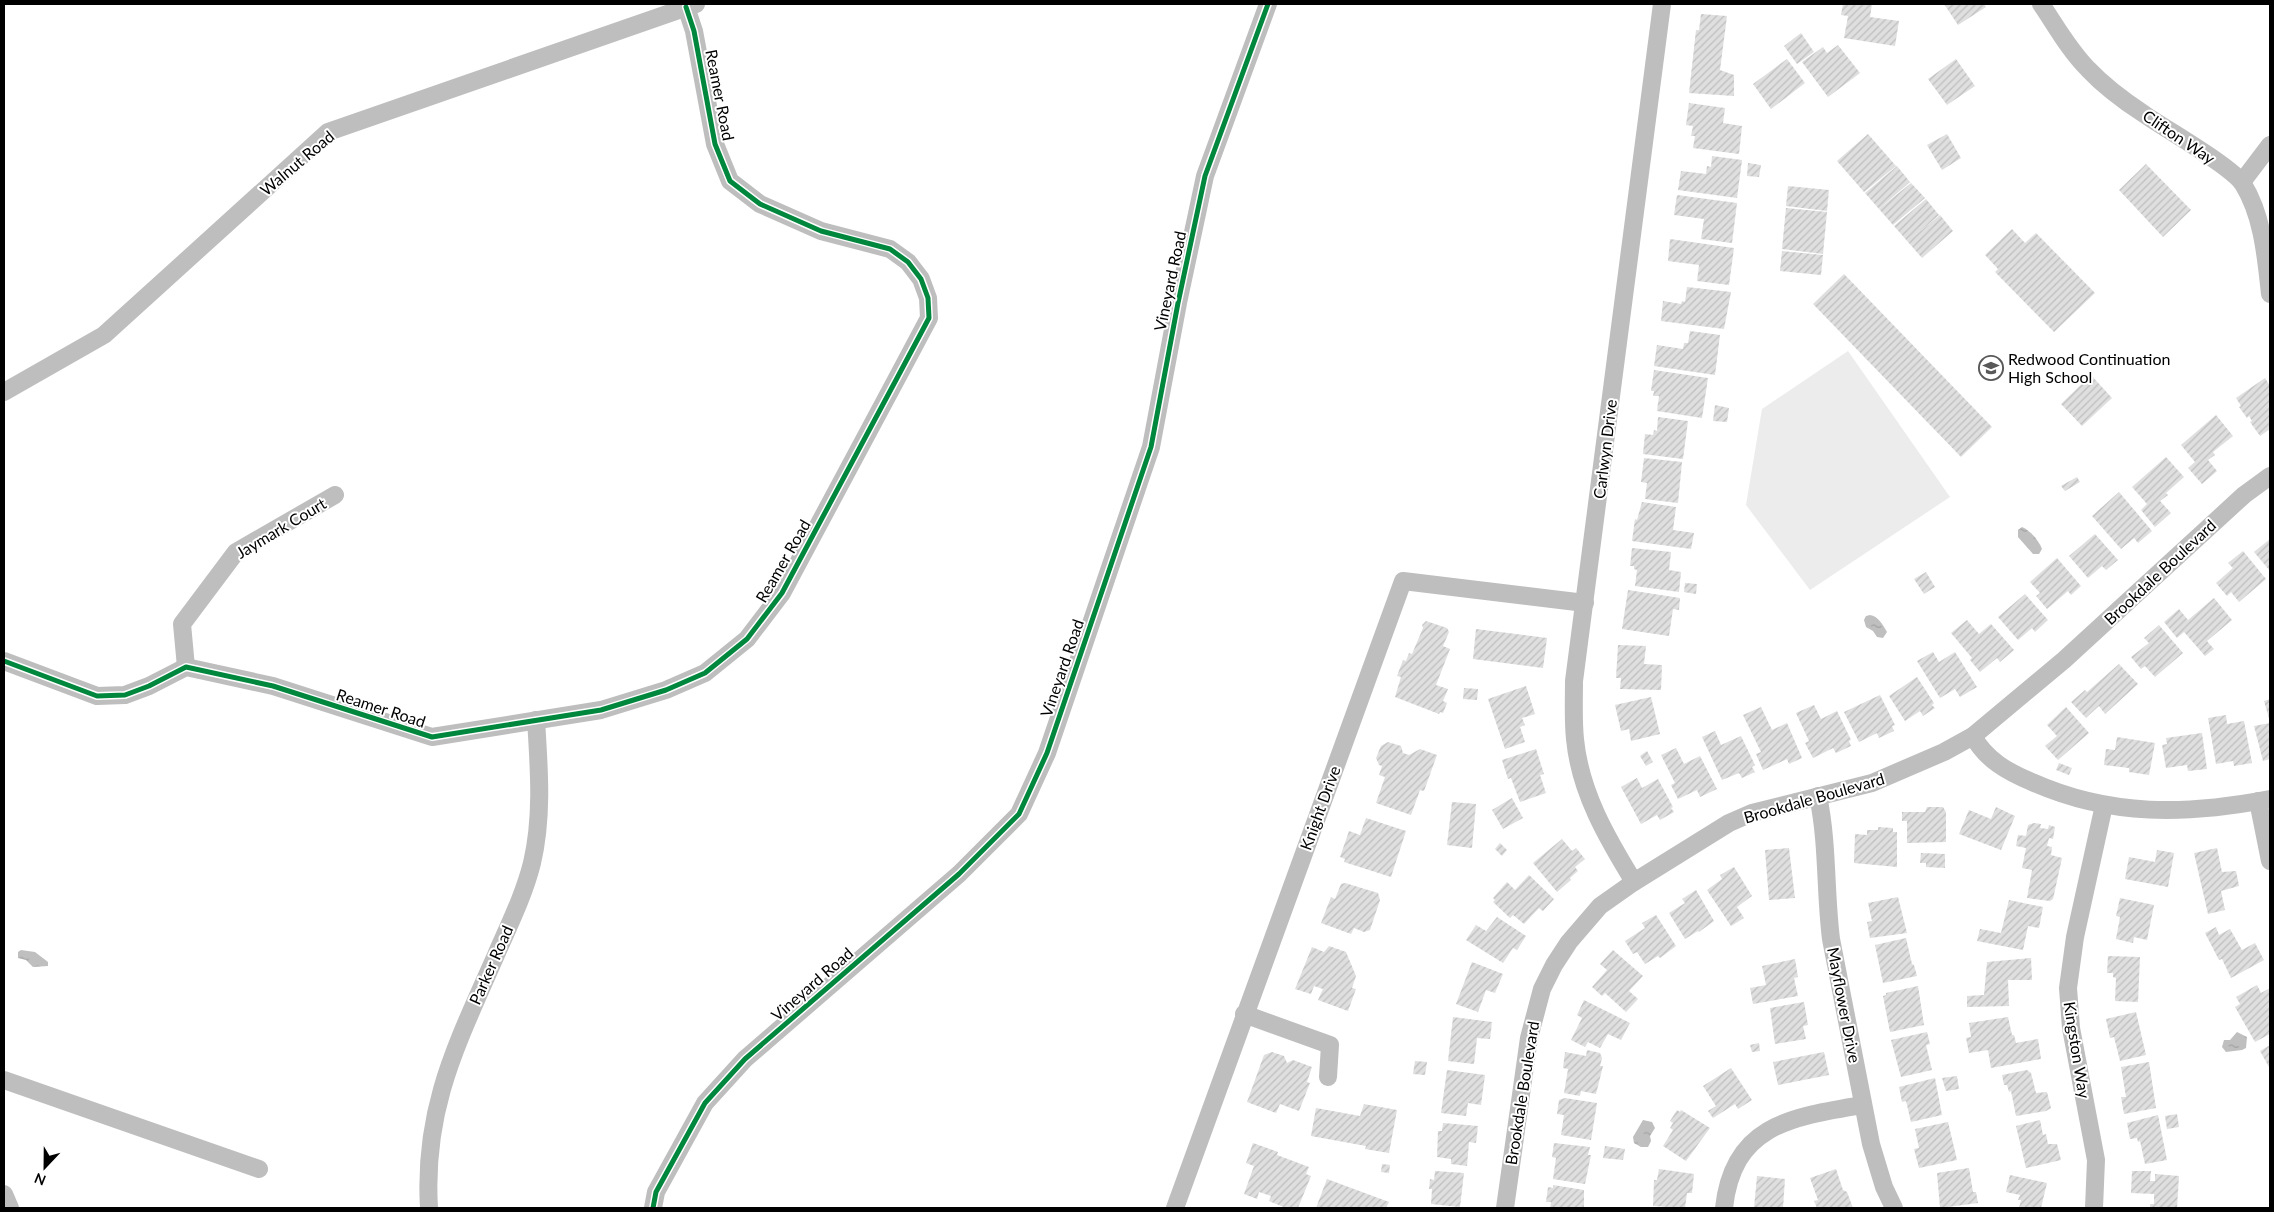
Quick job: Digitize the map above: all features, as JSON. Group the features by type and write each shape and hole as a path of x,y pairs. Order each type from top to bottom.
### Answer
{"street":[{"name":"Vineyard Road","path":"653,1208 656,1192 705,1103 745,1059 959,874 1019,814 1047,753 1151,447 1178,303 1205,176 1268,4"},
{"name":"Carlwyn Drive","path":"1634,882 1603,828 1590,799 1580,769 1575,739 1574,681 1662,4"},
{"name":"Clifton Way","path":"2041,4 2072,50 2110,89 2242,182 2251,199 2261,231 2270,294"},
{"name":"Walnut Road","path":"4,392 104,335 328,132 691,5"},
{"name":"Reamer Road","path":"186,667 273,686 432,737 601,710 666,690 705,673 747,639 782,593 928,318 928,298 921,279 908,262 890,249 821,231 760,204 730,181 715,144 691,5"},
{"path":"2242,182 2270,145"},
{"name":"Brookdale Boulevard","path":"1505,1208 1529,1038 1542,989 1554,964 1584,923 1600,906 1634,882 1729,823 1752,813 1865,785 1891,776 1944,752 1973,736 2064,660 2244,495 2270,476"},
{"name":"Jaymark Court","path":"186,667 182,624 236,552 336,496"},
{"name":"Knight Drive","path":"1180,1207 1244,1014 1403,581 1585,603"},
{"path":"4,661 97,696 124,695 149,686 186,667"},
{"name":"Parker Road","path":"429,1208 427,1178 430,1135 440,1090 457,1043 519,904 532,863 540,801 536,720"},
{"path":"1973,736 1989,758 2019,776 2052,791 2104,805 2134,810 2167,811 2264,800 2270,861"},
{"name":"Mayflower Drive","path":"1818,796 1824,822 1831,939 1876,1165 1894,1208"},
{"name":"Kingston Way","path":"2094,1208 2096,1179 2094,1150 2070,1028 2068,988 2075,938 2104,805"},
{"path":"1244,1014 1330,1045 1328,1077"},
{"path":"4,1080 259,1169"},
{"path":"1724,1208 1729,1179 1735,1165 1752,1141 1763,1132 1791,1120 1863,1105"},
{"path":"4,1194 10,1208"}],"shaded area":[{"path":"1848,351 1950,497 1810,590 1746,505 1762,409"}],"water":[{"path":"2022,527 2031,533 2039,543 2042,549 2039,554 2033,554 2018,537 2018,530"},
{"path":"1870,615 1878,619 1887,632 1883,638 1877,637 1873,631 1866,627 1864,620 1866,616"},
{"path":"21,950 35,952 48,962 48,966 33,967 26,960 18,958 18,952"},
{"path":"2237,1032 2247,1037 2246,1048 2226,1052 2222,1047 2224,1040 2230,1040"},
{"path":"1643,1120 1652,1122 1655,1128 1650,1136 1651,1141 1648,1147 1641,1147 1634,1143 1633,1137"}],"building":[{"path":"1843,4 1872,4 1870,17 1899,21 1895,46 1844,38 1848,16 1841,15"},
{"path":"1944,4 1984,4 1986,7 1958,25"},
{"path":"1701,14 1727,16 1720,70 1734,75 1734,96 1689,93 1696,30 1699,30"},
{"path":"1801,33 1814,52 1797,64 1784,46"},
{"path":"1838,45 1860,73 1828,97 1802,62 1823,47 1827,53"},
{"path":"1787,59 1805,83 1771,109 1753,84"},
{"path":"1956,59 1975,86 1947,105 1928,79"},
{"path":"1689,103 1725,108 1723,123 1742,126 1739,154 1693,148 1695,136 1691,136 1693,126 1686,125"},
{"path":"1868,134 1896,166 1864,192 1837,161"},
{"path":"1947,134 1961,158 1942,170 1927,145"},
{"path":"1712,156 1742,160 1737,198 1678,190 1681,171 1706,174 1707,166 1711,167"},
{"path":"1748,163 1761,165 1759,177 1747,176"},
{"path":"2146,164 2191,210 2163,237 2119,190"},
{"path":"1897,166 1910,182 1879,209 1865,193"},
{"path":"1911,183 1925,198 1893,225 1879,209"},
{"path":"1788,186 1829,190 1827,211 1786,206"},
{"path":"1677,195 1737,203 1732,243 1701,239 1704,219 1674,215"},
{"path":"1926,199 1939,215 1910,240 1940,215 1953,231 1922,258 1894,226"},
{"path":"1786,208 1827,212 1823,254 1782,249"},
{"path":"2012,229 2025,243 2036,233 2095,293 2054,332 1995,272 1998,269 1985,255"},
{"path":"1670,239 1734,248 1729,285 1697,281 1699,265 1668,261"},
{"path":"1782,251 1823,255 1821,275 1780,271"},
{"path":"1844,274 1992,427 1961,457 1813,304"},
{"path":"1687,287 1731,292 1724,329 1661,321 1663,301 1681,304 1682,301 1685,302"},
{"path":"1690,331 1720,335 1715,375 1654,366 1657,345 1683,349 1684,343 1688,343"},
{"path":"1654,370 1708,378 1702,418 1657,411 1659,396 1653,396 1654,391 1651,391"},
{"path":"2091,375 2112,398 2082,426 2061,404"},
{"path":"2265,378 2270,386 2270,429 2260,436 2250,422 2252,421 2249,416 2247,418 2239,407 2241,406 2236,398"},
{"path":"1715,405 1729,408 1727,422 1713,421"},
{"path":"2216,415 2233,436 2213,452 2215,455 2208,460 2217,471 2202,484 2188,468 2195,462 2181,445"},
{"path":"1658,417 1688,421 1683,459 1643,454 1645,434 1653,435 1654,430 1657,431"},
{"path":"2166,457 2184,477 2160,501 2171,513 2155,527 2141,510 2147,504 2132,487"},
{"path":"1644,458 1682,462 1678,503 1645,499 1647,483 1641,482"},
{"path":"2077,477 2080,482 2065,491 2061,486"},
{"path":"2119,492 2152,531 2138,543 2134,538 2121,549 2092,516"},
{"path":"1642,502 1676,507 1673,530 1694,533 1691,549 1632,541 1635,519 1637,520"},
{"path":"2095,534 2118,560 2106,570 2102,566 2088,578 2069,556"},
{"path":"2270,539 2270,571 2254,552"},
{"path":"1632,548 1671,552 1669,570 1681,572 1679,592 1635,586 1637,570 1634,569 1634,566 1630,566"},
{"path":"2243,551 2266,579 2239,602 2231,592 2227,596 2216,583 2233,568 2228,563"},
{"path":"2057,558 2081,586 2071,595 2068,591 2047,609 2036,596 2040,593 2030,582"},
{"path":"1926,572 1935,587 1924,594 1914,579"},
{"path":"1685,583 1697,584 1696,594 1684,592"},
{"path":"1628,590 1680,598 1679,610 1673,609 1669,636 1622,629"},
{"path":"2025,594 2048,620 2035,632 2032,628 2018,640 1998,617"},
{"path":"2214,598 2232,620 2207,641 2214,649 2205,656 2184,632 2177,638 2164,622 2179,609 2188,620"},
{"path":"1967,620 1979,634 1991,624 2014,650 2000,662 1997,658 1980,672 1970,660 1972,658 1951,633"},
{"path":"1426,621 1447,628 1449,632 1443,646 1450,649 1436,685 1448,689 1443,701 1447,703 1443,713 1440,712 1439,714 1395,697 1401,677 1397,676 1403,660 1406,661 1409,653 1412,654 1423,628 1422,625"},
{"path":"2159,625 2183,653 2155,677 2145,666 2141,669 2131,657 2149,643 2144,638"},
{"path":"1476,629 1547,638 1543,668 1473,659"},
{"path":"1618,645 1646,646 1644,664 1662,665 1661,690 1620,689 1621,678 1616,678"},
{"path":"1933,652 1939,662 1955,652 1977,687 1960,697 1955,689 1940,698 1917,661"},
{"path":"2119,664 2138,684 2105,714 2099,706 2086,718 2071,702 2085,690 2087,692"},
{"path":"1917,677 1934,703 1932,705 1935,708 1923,716 1920,711 1905,721 1889,696"},
{"path":"1526,686 1535,714 1522,718 1525,725 1520,727 1525,742 1505,749 1488,699"},
{"path":"1464,688 1478,689 1477,700 1463,699"},
{"path":"1880,695 1895,725 1892,726 1894,731 1879,738 1877,733 1859,742 1844,712"},
{"path":"1651,697 1660,734 1631,741 1629,729 1621,731 1615,705"},
{"path":"2270,699 2270,722 2264,701"},
{"path":"1814,705 1821,719 1837,711 1851,740 1849,741 1851,746 1836,753 1833,748 1813,758 1805,743 1809,741 1796,713"},
{"path":"1761,707 1772,730 1787,723 1802,758 1789,764 1787,759 1763,770 1756,754 1761,752 1743,715"},
{"path":"2066,707 2089,733 2058,760 2045,746 2057,736 2047,725"},
{"path":"2226,715 2227,724 2244,721 2252,763 2234,766 2233,761 2216,764 2208,718"},
{"path":"2270,723 2270,759 2263,761 2254,726"},
{"path":"1715,731 1721,745 1741,736 1755,765 1752,767 1755,772 1742,778 1739,773 1722,780 1702,737"},
{"path":"2202,733 2207,769 2188,771 2187,765 2166,768 2162,745 2167,744 2166,738"},
{"path":"2117,737 2155,743 2149,775 2129,772 2129,768 2104,765 2106,749 2115,750"},
{"path":"1388,742 1401,746 1403,753 1409,755 1420,749 1437,755 1424,791 1420,790 1411,815 1376,803 1385,777 1379,775 1382,766 1379,765 1376,758 1381,746"},
{"path":"1676,748 1684,764 1700,756 1717,789 1700,797 1697,790 1678,799 1671,785 1675,783 1661,755"},
{"path":"1536,749 1544,774 1540,775 1546,793 1520,802 1511,778 1508,779 1502,760"},
{"path":"1647,751 1653,762 1646,766 1640,756"},
{"path":"2059,763 2072,768 2069,775 2056,770"},
{"path":"1637,778 1642,788 1658,779 1674,812 1660,820 1657,815 1641,824 1621,787"},
{"path":"1512,798 1523,818 1503,829 1492,810"},
{"path":"1452,802 1476,804 1472,848 1447,845"},
{"path":"1927,807 1943,807 1946,812 1946,842 1907,843 1907,821 1902,821 1902,812 1925,812"},
{"path":"1996,807 2015,816 2001,850 1959,834 1969,810 1991,819"},
{"path":"1366,818 1406,831 1391,877 1344,862 1345,859 1340,857 1349,831 1360,835"},
{"path":"2034,823 2041,824 2040,828 2048,829 2049,825 2055,827 2053,839 2049,838 2047,846 2052,847 2051,855 2062,858 2053,899 2050,901 2027,898 2032,870 2022,868 2026,848 2016,846 2018,835 2026,836 2028,825"},
{"path":"1878,827 1893,828 1893,832 1897,832 1897,867 1854,863 1855,834 1867,835 1867,830 1878,830"},
{"path":"1562,839 1572,851 1576,848 1585,859 1575,867 1578,871 1570,878 1571,880 1557,892 1533,863"},
{"path":"1500,843 1507,850 1502,856 1495,849"},
{"path":"1789,848 1795,898 1769,900 1765,850"},
{"path":"2217,848 2222,872 2236,871 2239,886 2221,891 2225,910 2208,914 2194,853"},
{"path":"2157,850 2174,853 2168,887 2125,879 2129,857 2155,862"},
{"path":"1921,853 1945,854 1945,868 1926,867 1926,863 1920,863"},
{"path":"1734,867 1752,896 1737,907 1744,918 1731,926 1707,890 1722,879 1720,875"},
{"path":"1529,875 1554,899 1543,911 1539,908 1524,924 1513,915 1510,918 1493,902 1495,900 1493,898 1507,882 1515,890"},
{"path":"1345,883 1378,893 1380,900 1370,930 1364,932 1354,928 1351,934 1321,923 1331,897 1335,899 1341,884"},
{"path":"1696,890 1714,921 1685,939 1669,913 1685,903 1682,899"},
{"path":"1898,897 1907,933 1870,938 1867,922 1872,921 1868,903"},
{"path":"2120,898 2154,905 2147,940 2134,937 2133,943 2116,939 2120,917 2116,916"},
{"path":"2009,900 2043,907 2039,928 2028,926 2023,950 1977,941 1980,929 2001,933"},
{"path":"1656,915 1676,946 1660,958 1658,956 1645,964 1637,952 1633,954 1625,941 1645,928 1642,923"},
{"path":"1497,917 1526,936 1517,950 1513,948 1503,963 1466,940 1476,925 1486,931"},
{"path":"2216,927 2219,935 2230,929 2242,950 2255,943 2264,960 2231,978 2222,959 2219,960 2205,933"},
{"path":"1906,938 1917,976 1883,983 1875,945"},
{"path":"1329,946 1346,952 1356,976 1352,988 1356,989 1348,1011 1318,1000 1323,989 1314,986 1311,994 1295,989 1312,947 1324,952"},
{"path":"1613,950 1643,976 1629,991 1638,999 1626,1012 1605,993 1602,996 1592,987 1607,970 1600,964"},
{"path":"2108,956 2140,957 2138,1002 2115,1001 2116,978 2113,977 2113,973 2107,973"},
{"path":"2031,958 2032,980 2008,980 2009,1006 1967,1007 1967,996 1984,995 1987,962"},
{"path":"1795,959 1798,977 1794,978 1798,996 1753,1004 1750,988 1766,985 1762,966"},
{"path":"1472,962 1503,974 1495,993 1486,990 1478,1012 1456,1004"},
{"path":"2257,985 2261,993 2270,988 2270,1034 2255,1042 2235,1007 2240,1004 2236,997"},
{"path":"1918,986 1924,1025 1890,1032 1883,996 1886,993"},
{"path":"1584,1000 1630,1023 1621,1040 1608,1034 1600,1048 1588,1042 1585,1047 1571,1040 1582,1018 1577,1015"},
{"path":"1804,1002 1808,1025 1803,1026 1806,1039 1775,1044 1770,1008"},
{"path":"2136,1012 2146,1055 2120,1061 2114,1037 2110,1038 2106,1019"},
{"path":"1453,1017 1492,1022 1490,1039 1477,1038 1474,1064 1448,1061"},
{"path":"2008,1017 2016,1043 2038,1039 2041,1059 1991,1068 1988,1050 1969,1053 1966,1038 1971,1037 1969,1023"},
{"path":"1927,1032 1930,1044 1926,1045 1932,1070 1901,1077 1891,1040"},
{"path":"1759,1043 1760,1051 1752,1052 1750,1045"},
{"path":"2270,1045 2270,1069 2260,1051"},
{"path":"1587,1050 1600,1053 1602,1058 1600,1066 1603,1066 1596,1094 1581,1091 1580,1096 1564,1093 1568,1069 1563,1068 1565,1052 1586,1056"},
{"path":"1272,1052 1284,1056 1287,1063 1293,1060 1312,1067 1307,1082 1310,1083 1299,1111 1280,1104 1276,1113 1247,1102 1264,1055"},
{"path":"1824,1052 1829,1075 1778,1085 1773,1062"},
{"path":"1415,1061 1427,1062 1425,1075 1413,1074"},
{"path":"2149,1062 2156,1108 2124,1114 2121,1097 2126,1097 2121,1067"},
{"path":"1731,1068 1752,1100 1738,1109 1735,1104 1713,1118 1708,1111 1716,1106 1703,1086"},
{"path":"1447,1070 1485,1075 1481,1105 1468,1103 1466,1116 1441,1113"},
{"path":"2027,1070 2031,1073 2036,1093 2047,1092 2051,1108 2046,1111 2016,1116 2011,1091 2009,1092 2007,1085 2004,1085 2002,1075"},
{"path":"1957,1076 1959,1089 1946,1091 1942,1078"},
{"path":"1935,1078 1942,1115 1911,1122 1906,1101 1902,1102 1899,1087"},
{"path":"1565,1098 1597,1103 1591,1140 1561,1135 1564,1115 1557,1114 1559,1100"},
{"path":"1364,1104 1397,1110 1389,1153 1365,1149 1366,1146 1311,1136 1316,1108 1360,1116"},
{"path":"1677,1110 1680,1112 1681,1110 1710,1128 1686,1161 1663,1146 1673,1130 1670,1128 1673,1123 1670,1121"},
{"path":"2177,1114 2179,1127 2167,1129 2165,1116"},
{"path":"2158,1115 2167,1160 2145,1164 2140,1141 2138,1142 2137,1138 2130,1139 2127,1123"},
{"path":"2040,1120 2043,1135 2046,1134 2048,1144 2057,1144 2061,1160 2026,1168 2016,1126"},
{"path":"1948,1122 1957,1160 1919,1168 1914,1149 1919,1148 1915,1129"},
{"path":"1443,1123 1478,1126 1476,1143 1469,1142 1467,1166 1451,1164 1451,1159 1437,1157 1438,1131 1442,1131"},
{"path":"1253,1143 1278,1152 1277,1155 1309,1167 1306,1174 1311,1176 1298,1208 1286,1208 1269,1201 1271,1196 1259,1192 1257,1199 1244,1194 1254,1166 1246,1163"},
{"path":"1554,1143 1590,1147 1588,1155 1591,1155 1585,1184 1553,1179 1556,1158 1552,1157"},
{"path":"1605,1146 1625,1149 1623,1160 1603,1158"},
{"path":"1382,1164 1390,1165 1389,1173 1381,1172"},
{"path":"1969,1168 1973,1192 1976,1192 1978,1203 1940,1208 1937,1173"},
{"path":"1659,1169 1694,1174 1692,1193 1687,1193 1685,1208 1653,1206 1654,1180 1657,1180"},
{"path":"1836,1169 1843,1190 1847,1192 1853,1208 1817,1208 1814,1201 1818,1200 1810,1178"},
{"path":"1435,1171 1464,1173 1460,1207 1431,1204 1432,1189 1429,1189 1430,1179 1434,1180"},
{"path":"2132,1171 2151,1171 2150,1181 2155,1181 2155,1174 2179,1176 2177,1208 2150,1208 2150,1204 2154,1204 2154,1194 2131,1193"},
{"path":"2010,1175 2047,1183 2041,1208 2019,1208 2021,1200 2018,1200 2020,1195 2006,1192"},
{"path":"1757,1176 1785,1179 1783,1208 1754,1208"},
{"path":"1327,1179 1389,1202 1386,1208 1316,1208"},
{"path":"1553,1185 1584,1190 1584,1208 1550,1208 1551,1202 1546,1202 1548,1187 1553,1188"}],"cycle path":[{"path":"653,1208 656,1192 705,1103 745,1059 959,874 1019,814 1047,753 1151,447 1178,303 1205,176 1268,4"},
{"path":"4,661 97,696 125,695 149,686 186,667 273,686 432,737 601,710 666,690 705,673 747,639 782,593 929,318 928,298 921,279 908,262 890,249 821,231 760,204 730,181 715,144 694,31 686,7"}],"place":[{"name":"Redwood Continuation High School","path":"1991,368"}]}
